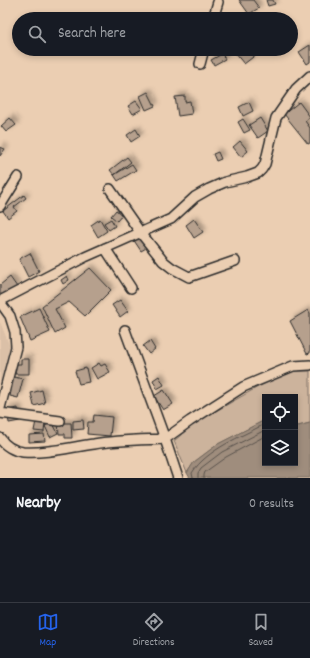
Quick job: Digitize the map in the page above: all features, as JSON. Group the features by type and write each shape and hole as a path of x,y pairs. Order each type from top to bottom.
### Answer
{"street":[{"path":"208,0 212,2 218,1 215,12"},
{"path":"200,64 202,56"},
{"path":"0,408 16,347 15,332 10,316 0,302 85,257 171,219 195,197 209,189 224,182 258,173 265,164 276,118 296,89 310,77"},
{"path":"0,206 18,177"},
{"path":"110,189 140,232 166,264 189,277 235,261"},
{"path":"105,248 131,288"},
{"path":"124,330 178,478"},
{"path":"0,439 7,446 24,452 50,451 96,443 165,439 190,421 244,387 294,366 310,365"},
{"path":"0,413 60,421"}],"shaded area":[{"path":"0,322 10,347 0,400"},
{"path":"295,371 310,371 310,423 298,426 298,394 262,394 262,422 218,444 194,462 187,473 174,441 195,423 272,379"}],"water":[{"path":"262,422 262,466 298,466 298,426 310,423 310,478 190,478 187,473 194,462 218,444"}],"building":[{"path":"239,0 253,0 259,8 252,12 248,12"},
{"path":"266,0 273,0 275,4 268,6"},
{"path":"310,45 310,62 307,64 299,52"},
{"path":"218,56 223,56 225,59 214,65 211,60"},
{"path":"237,56 254,56 244,64"},
{"path":"148,92 155,106 146,110 140,96"},
{"path":"185,96 185,102 190,101 192,114 178,116 175,97"},
{"path":"136,101 142,109 133,114 128,106"},
{"path":"249,102 253,111 243,116 239,107"},
{"path":"299,102 310,117 305,121 310,128 310,143 308,144 284,114"},
{"path":"10,118 16,125 6,132 1,126"},
{"path":"260,118 268,131 258,138 249,125"},
{"path":"243,119 250,130 244,133 238,122"},
{"path":"136,129 140,136 131,142 127,135"},
{"path":"240,141 248,151 241,157 233,147"},
{"path":"0,147 5,149 0,156"},
{"path":"218,152 221,159 216,161 213,154"},
{"path":"127,157 131,162 114,175 110,170"},
{"path":"132,164 136,170 118,181 114,175"},
{"path":"24,195 26,198 14,207 17,211 8,218 3,211"},
{"path":"116,210 122,215 117,221 111,216"},
{"path":"100,219 107,231 98,237 91,225"},
{"path":"111,219 115,226 109,230 104,223"},
{"path":"194,219 203,232 194,238 186,225"},
{"path":"140,235 148,247 141,251 133,239"},
{"path":"30,253 39,271 28,277 19,259"},
{"path":"90,268 111,290 85,316 69,302 55,309 65,328 55,334 42,306"},
{"path":"67,276 69,280 63,284 61,280"},
{"path":"10,277 17,287 3,297 0,293 0,285"},
{"path":"120,300 128,311 120,317 112,305"},
{"path":"39,308 50,332 30,341 20,317"},
{"path":"308,310 310,313 310,353 307,354 290,321"},
{"path":"150,341 155,349 149,354 143,346"},
{"path":"21,359 29,359 29,374 15,374 16,364 21,364"},
{"path":"99,363 101,366 105,364 110,372 97,379 91,368"},
{"path":"86,368 89,382 79,384 75,371"},
{"path":"159,376 164,385 157,389 153,380"},
{"path":"14,377 23,379 18,398 10,396"},
{"path":"42,390 45,403 34,406 31,393"},
{"path":"164,390 173,404 163,410 154,396"},
{"path":"18,408 20,421 9,423 7,410"},
{"path":"94,415 112,417 110,436 87,434 88,422 93,422"},
{"path":"83,420 84,429 73,430 73,421"},
{"path":"36,421 45,422 44,432 34,431"},
{"path":"52,422 58,433 50,437 45,426"},
{"path":"58,423 71,423 72,438 65,438 65,434 59,434"},
{"path":"44,434 45,441 29,442 29,435"}]}
